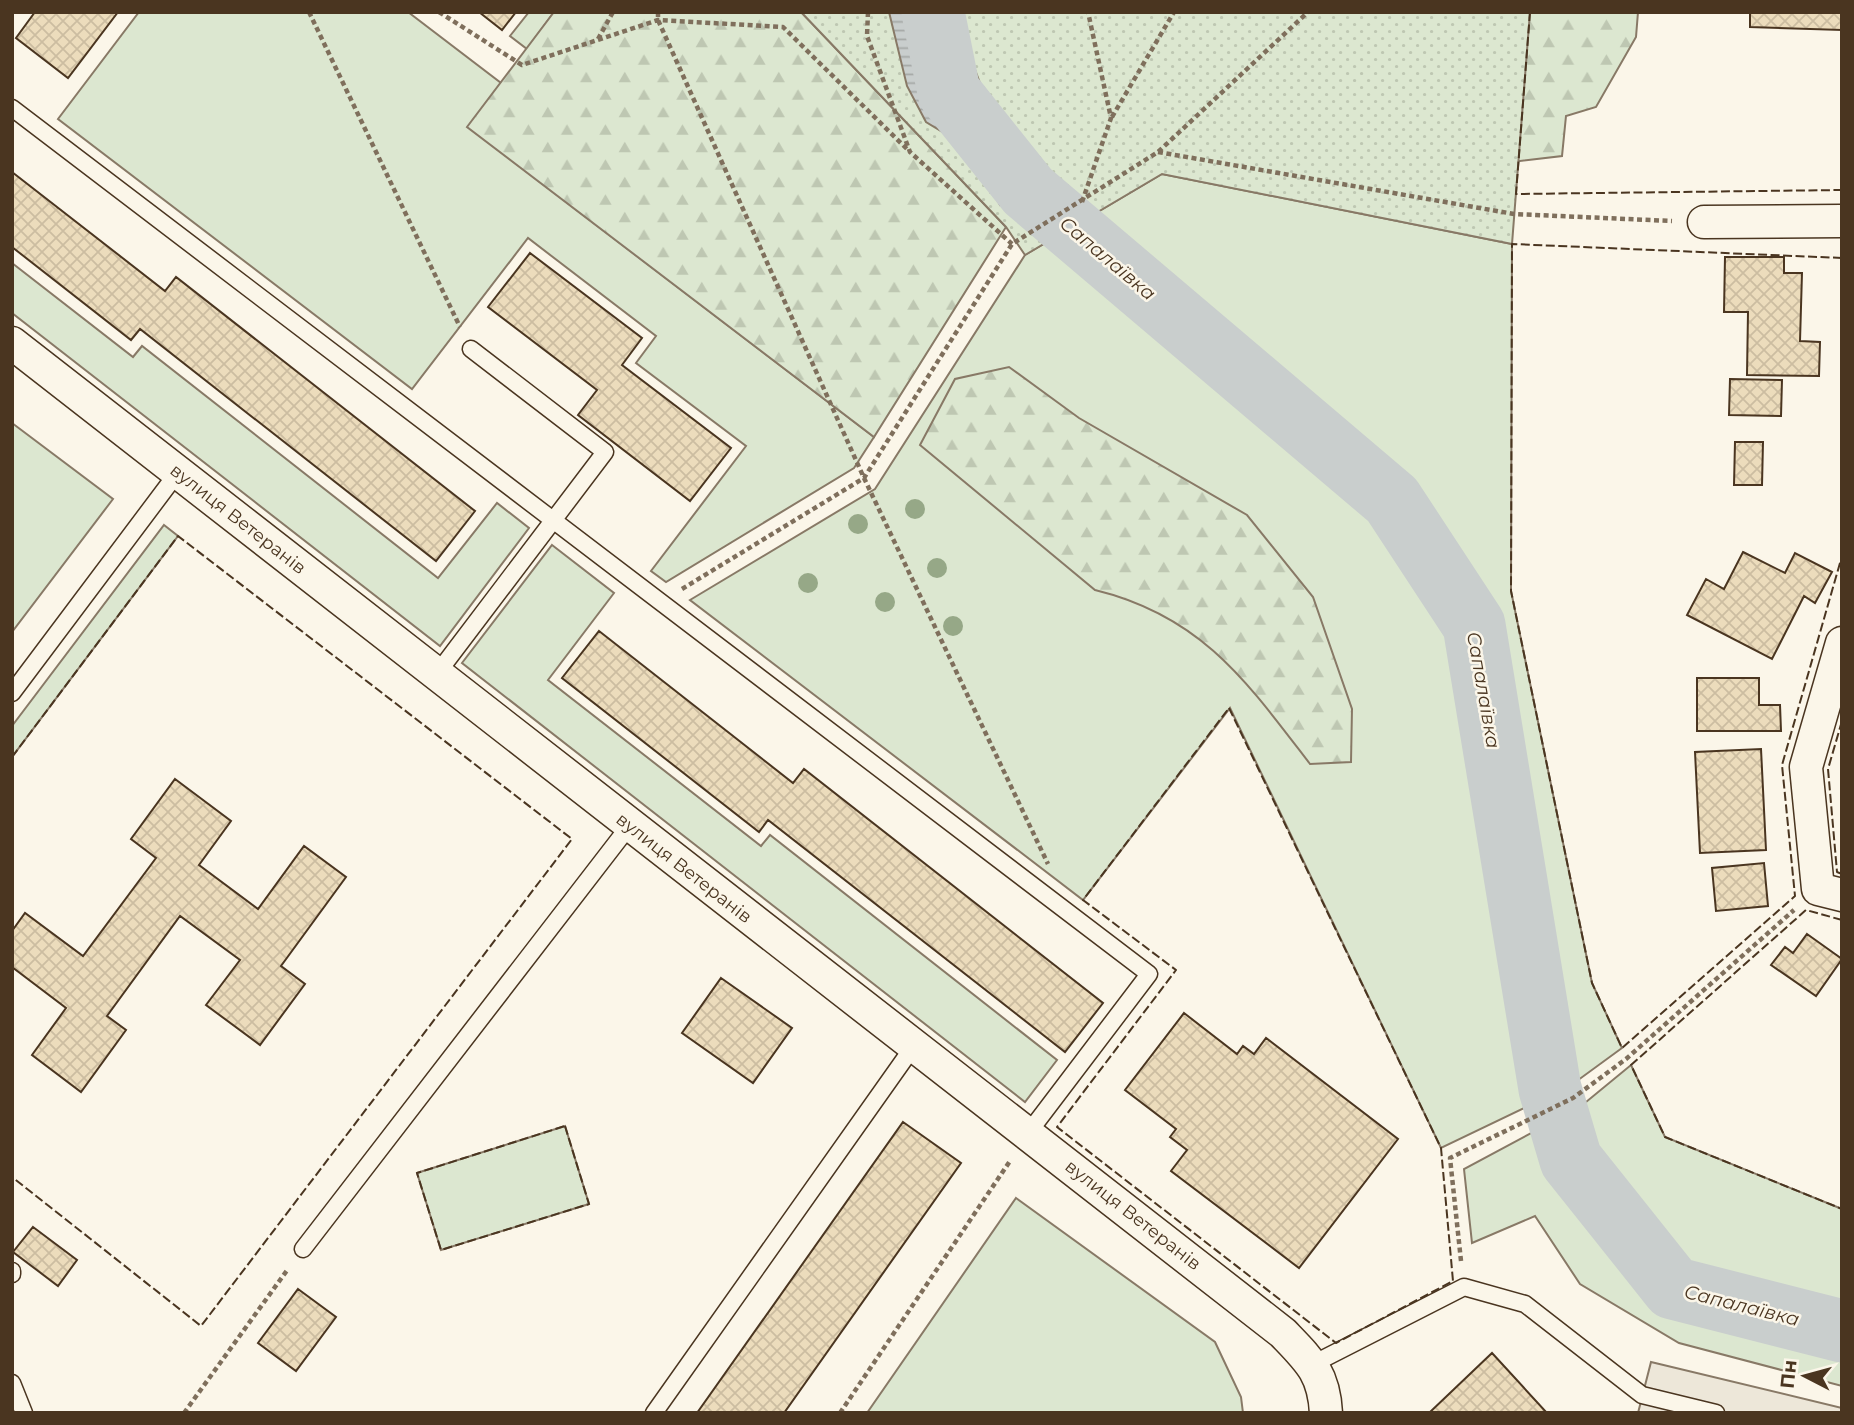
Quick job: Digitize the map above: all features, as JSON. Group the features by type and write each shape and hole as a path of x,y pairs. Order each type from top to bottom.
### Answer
{"street":[{"path":"1704,222 1842,221"},
{"name":"вулиця Ветеранів","path":"12,343 913,1047 1029,1132 1283,1333 1314,1364 1325,1389 1326,1413"},
{"path":"1830,892 1807,767 1842,643"}],"lane":[{"path":"12,108 1149,974 1029,1132"},
{"path":"436,674 605,452 471,349"},
{"path":"12,693 178,472"},
{"path":"303,1249 630,825"},
{"path":"654,1413 913,1047"},
{"path":"1314,1364 1464,1287 1525,1304 1642,1395 1716,1413"},
{"path":"12,1383 24,1413"}],"path":[{"path":"309,12 471,349"},
{"path":"439,12 522,65 657,20 783,27 910,152 1012,244"},
{"path":"598,40 613,12"},
{"path":"658,12 657,20 864,478 1048,865"},
{"path":"868,12 867,36 910,152"},
{"path":"1088,12 1111,118"},
{"path":"1082,203 1111,118 1174,12"},
{"path":"661,602 864,478 1012,244 1082,203 1158,152 1308,12"},
{"path":"1158,152 1514,214 1704,222"},
{"path":"1464,1287 1450,1158 1573,1098 1626,1059 1830,892"},
{"path":"840,1413 1029,1132"},
{"path":"184,1413 303,1249"}],"green space":[{"path":"139,12 408,12 501,83 468,127 874,437 854,468 666,582 651,571 746,446 636,363 656,336 528,238 412,389 58,119"},
{"path":"529,12 554,12 527,49 510,36"},
{"path":"554,12 801,12 1006,227 874,437 467,127"},
{"path":"801,12 1530,12 1512,244 1162,174 1025,255 1006,227"},
{"path":"1459,12 1638,12 1636,37 1596,107 1566,116 1562,156 1504,163"},
{"path":"1162,174 1512,244 1511,591 1592,983 1622,1048 1570,1086 1441,1148 1230,708 1083,900 690,600 875,489 1025,255"},
{"path":"12,263 133,357 142,346 438,578 497,503 529,528 440,646 12,313"},
{"path":"1009,367 1079,418 1247,515 1313,597 1352,709 1351,762 1310,764 1265,706 1219,656 1165,617 1132,602 1095,590 920,445 955,379"},
{"path":"12,423 113,499 12,632"},
{"path":"164,525 178,536 12,757 12,726"},
{"path":"552,545 614,593 548,680 761,846 770,835 1057,1060 1025,1102 462,663"},
{"path":"1631,1065 1665,1137 1842,1209 1842,1386 1679,1343 1580,1284 1535,1216 1472,1243 1464,1169 1580,1107"},
{"path":"565,1126 589,1204 441,1250 417,1173"},
{"path":"1016,1198 1215,1342 1241,1397 1243,1413 867,1413"}],"shaded area":[{"path":"889,12 962,12 969,52 977,76 1028,191 1000,205 969,148 926,122 907,86"},
{"path":"1651,1362 1842,1408 1842,1413 1638,1413"}],"building":[{"path":"35,12 118,12 68,78 16,38"},
{"path":"479,12 516,12 502,30"},
{"path":"1750,12 1842,12 1842,30 1750,27"},
{"path":"12,172 165,291 176,277 475,511 436,561 140,329 131,340 12,247"},
{"path":"530,253 642,338 622,365 731,448 690,501 578,415 597,390 488,307"},
{"path":"1725,257 1784,257 1784,273 1802,273 1800,341 1820,342 1819,376 1747,375 1748,312 1724,312"},
{"path":"1730,379 1782,380 1781,416 1729,415"},
{"path":"1735,442 1763,442 1762,485 1734,485"},
{"path":"1743,552 1785,573 1795,553 1832,572 1815,603 1804,596 1772,659 1687,615 1706,579 1724,589"},
{"path":"599,631 793,783 804,769 1103,1003 1065,1052 768,820 759,832 562,678"},
{"path":"1697,678 1759,678 1759,705 1780,705 1781,731 1697,731"},
{"path":"1761,749 1766,850 1700,853 1695,752"},
{"path":"175,779 231,821 199,865 258,909 304,846 346,877 281,966 305,984 260,1045 206,1005 240,960 180,916 107,1016 126,1030 81,1092 32,1055 66,1008 12,967 12,931 25,913 83,956 156,858 131,839"},
{"path":"1764,863 1768,906 1716,911 1712,868"},
{"path":"1807,934 1842,959 1816,996 1771,965 1785,947 1793,953"},
{"path":"721,978 792,1028 753,1083 682,1033"},
{"path":"1184,1013 1237,1054 1243,1046 1254,1054 1266,1038 1398,1139 1299,1268 1171,1171 1187,1150 1170,1137 1176,1129 1125,1090"},
{"path":"903,1122 961,1163 784,1413 697,1413"},
{"path":"33,1227 77,1260 58,1286 13,1252"},
{"path":"298,1289 336,1317 296,1371 258,1343"},
{"path":"1492,1353 1547,1413 1429,1413"}],"waterway":[{"name":"Сапалаївка","path":"933,12 949,92 1028,191 1392,500 1474,625 1550,1089 1571,1160 1673,1288 1842,1331"}],"fence":[{"path":"1530,12 1516,194 1842,190"},
{"path":"1842,258 1512,244 1511,591 1592,983 1622,1048 1795,896 1782,765 1842,556"},
{"path":"12,757 178,536 572,839 201,1326 12,1177"},
{"path":"1229,708 1441,1148 1453,1281 1336,1343 1057,1127 1176,970 1083,900 1229,708"},
{"path":"1842,721 1828,769 1837,872 1842,874"},
{"path":"1842,920 1806,910 1631,1065 1665,1137 1842,1209"},
{"path":"565,1126 589,1204 441,1250 417,1173 565,1126"}]}
